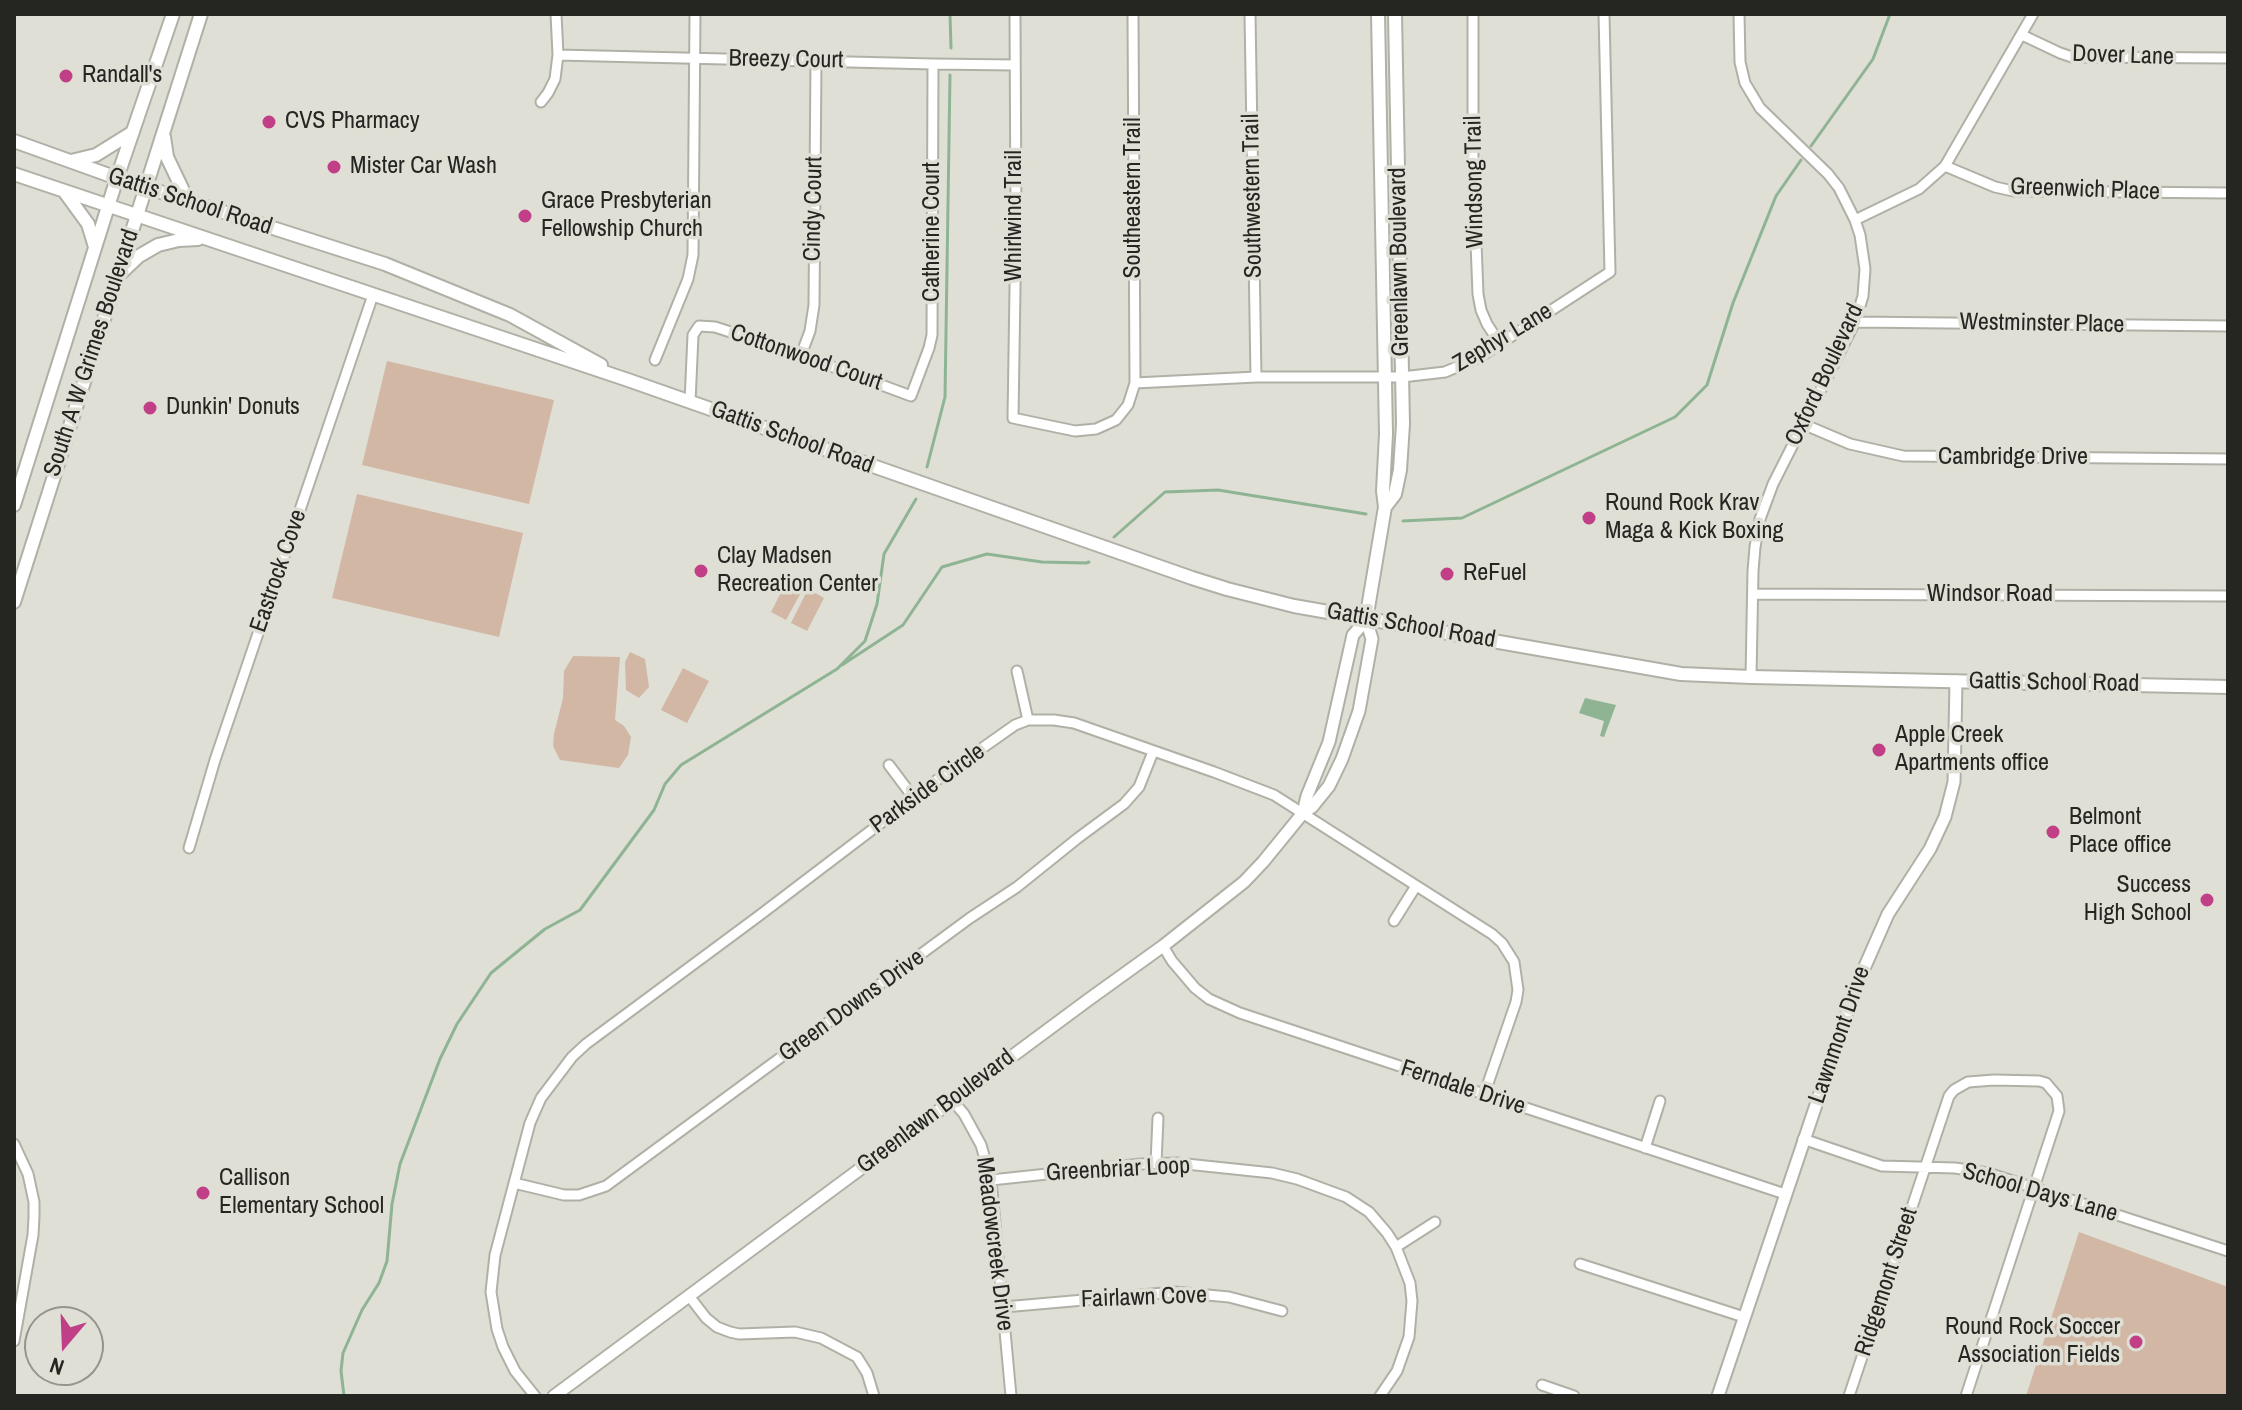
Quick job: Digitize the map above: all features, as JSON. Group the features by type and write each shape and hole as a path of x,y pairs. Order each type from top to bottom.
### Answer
{"main road":[{"name":"South A W Grimes Boulevard","path":"14,505 117,178 173,14"},
{"name":"South A W Grimes Boulevard","path":"14,602 201,14"},
{"name":"Greenlawn Boulevard","path":"1366,620 1385,507 1378,14"},
{"name":"Greenlawn Boulevard","path":"1385,507 1395,494 1400,470 1402,377 1395,14"},
{"path":"70,161 96,155 133,132"},
{"path":"163,133 167,157 188,201"},
{"name":"Gattis School Road","path":"14,141 117,178 385,264 456,291 510,315 628,380"},
{"name":"Gattis School Road","path":"14,174 628,380 1215,585 1294,606 1655,671 1699,675 2228,687"},
{"path":"64,191 88,224 95,248"},
{"path":"117,277 139,256 158,245 205,239"}],"street":[{"path":"541,102 555,79 558,55 556,14"},
{"path":"655,360 688,279 693,255 695,14"},
{"name":"Whirlwind Trail","path":"1015,14 1013,418 1068,431 1096,429 1122,414 1133,394 1135,383"},
{"name":"Southeastern Trail","path":"1133,14 1135,383"},
{"name":"Southwestern Trail","path":"1250,14 1256,377"},
{"name":"Windsong Trail","path":"1473,14 1473,166 1478,294 1487,324 1500,344"},
{"name":"Zephyr Lane","path":"1135,383 1256,377 1402,377 1445,372 1478,358 1610,272 1604,14"},
{"name":"Oxford Boulevard","path":"1739,14 1741,69 1751,97 1839,188 1860,235 1865,269 1863,296 1855,322 1773,484 1763,510 1755,547 1751,677"},
{"path":"1855,220 1919,189 1945,166 2033,14"},
{"name":"Dover Lane","path":"2022,35 2072,57 2228,58"},
{"name":"Breezy Court","path":"558,55 1014,65"},
{"name":"Cindy Court","path":"801,355 810,331 814,305 816,61"},
{"name":"Catherine Court","path":"911,396 932,335 933,64"},
{"name":"Greenwich Place","path":"1945,166 1995,187 2013,191 2228,193"},
{"name":"Eastrock Cove","path":"189,848 215,760 373,295"},
{"name":"Westminster Place","path":"1855,322 2228,326"},
{"name":"Cottonwood Court","path":"690,402 693,335 699,326 715,327 801,355 911,396"},
{"name":"Cambridge Drive","path":"1803,424 1858,447 1903,456 2228,459"},
{"name":"Windsor Road","path":"1753,594 2228,596"},
{"name":"Greenlawn Boulevard","path":"1303,813 1329,742 1353,635 1366,620"},
{"name":"Greenlawn Boulevard","path":"554,1396 1163,946 1244,882 1329,786 1355,726 1372,639 1366,620"},
{"path":"1017,671 1028,720 1074,723 1258,788 1303,813 1502,943 1514,962 1518,984 1516,1002 1484,1095"},
{"name":"Lawnmont Drive","path":"1718,1396 1868,955 1888,914 1930,849 1945,817 1954,782 1956,681"},
{"name":"Parkside Circle","path":"535,1396 515,1371 507,1355 497,1329 491,1292 495,1255 530,1123 541,1098 572,1057 642,1001 913,797 1015,725 1028,720"},
{"name":"Green Downs Drive","path":"514,1183 564,1195 579,1195 606,1186 970,918 1017,887 1124,804 1139,787 1153,752"},
{"path":"889,765 913,797"},
{"path":"1394,921 1416,886"},
{"name":"Ferndale Drive","path":"1163,946 1195,988 1224,1007 1785,1194"},
{"name":"Ridgemont Street","path":"1849,1396 1949,1096 1960,1085 1994,1080 2039,1081 2053,1089 2059,1111 2035,1189"},
{"name":"Meadowcreek Drive","path":"952,1100 977,1137 991,1180 1011,1396"},
{"path":"1645,1148 1660,1101"},
{"path":"1156,1163 1158,1118"},
{"name":"School Days Lane","path":"1803,1139 1882,1166 1972,1170 2228,1251"},
{"path":"14,1144 28,1174 34,1202 33,1235 14,1341"},
{"name":"Greenbriar Loop","path":"991,1180 1156,1163 1272,1173 1346,1197 1369,1212 1396,1247 1410,1283 1412,1320 1409,1337 1397,1371 1380,1396"},
{"path":"1966,1396 2035,1189"},
{"path":"1396,1247 1435,1222"},
{"path":"1580,1264 1744,1317"},
{"name":"Fairlawn Cove","path":"1004,1307 1175,1292 1229,1297 1282,1311"},
{"path":"689,1296 706,1318 730,1332 795,1332 821,1338 857,1357 867,1373 874,1396"},
{"path":"1542,1385 1574,1396"}],"shaded area":[{"path":"387,361 554,400 529,504 362,465"},
{"path":"357,494 523,533 499,637 332,598"},
{"path":"788,579 804,587 786,620 771,612"},
{"path":"808,589 824,598 807,631 791,623"},
{"path":"630,652 645,659 649,687 639,698 626,690 625,662"},
{"path":"573,656 620,657 615,720 624,726 631,737 628,755 619,768 560,760 553,746 563,698 564,671"},
{"path":"683,668 709,681 687,723 661,710"},
{"path":"1585,698 1616,705 1604,737 1600,736 1604,721 1579,713"},
{"name":"Round Rock Soccer Association Fields","path":"2079,1232 2228,1287 2228,1396 2026,1396"}],"waterway":[{"path":"950,14 951,48"},
{"path":"1811,146 1873,59 1890,14"},
{"path":"927,467 945,397 950,75"},
{"path":"1403,521 1462,518 1675,417 1707,385 1733,303 1776,196 1801,160"},
{"path":"1114,537 1165,492 1218,490 1366,514"},
{"path":"344,1396 341,1371 343,1353 387,1261 392,1204 400,1164 440,1059 457,1024 491,973 545,929 580,910 654,810 665,784 681,765 837,669 865,641 877,604 884,554 916,499"},
{"path":"842,665 903,625 942,567 987,554 1042,562 1089,562"}],"place":[{"name":"Randall's","path":"66,76"},
{"name":"CVS Pharmacy","path":"269,122"},
{"name":"Mister Car Wash","path":"334,167"},
{"name":"Grace Presbyterian Fellowship Church","path":"525,216"},
{"name":"Dunkin' Donuts","path":"150,408"},
{"name":"Round Rock Krav Maga & Kick Boxing","path":"1589,518"},
{"name":"Clay Madsen Recreation Center","path":"701,571"},
{"name":"ReFuel","path":"1447,574"},
{"name":"Apple Creek Apartments office","path":"1879,750"},
{"name":"Belmont Place office","path":"2053,832"},
{"name":"Success High School","path":"2207,900"},
{"name":"Callison Elementary School","path":"203,1193"},
{"name":"Round Rock Soccer Association Fields","path":"2136,1342"}]}
